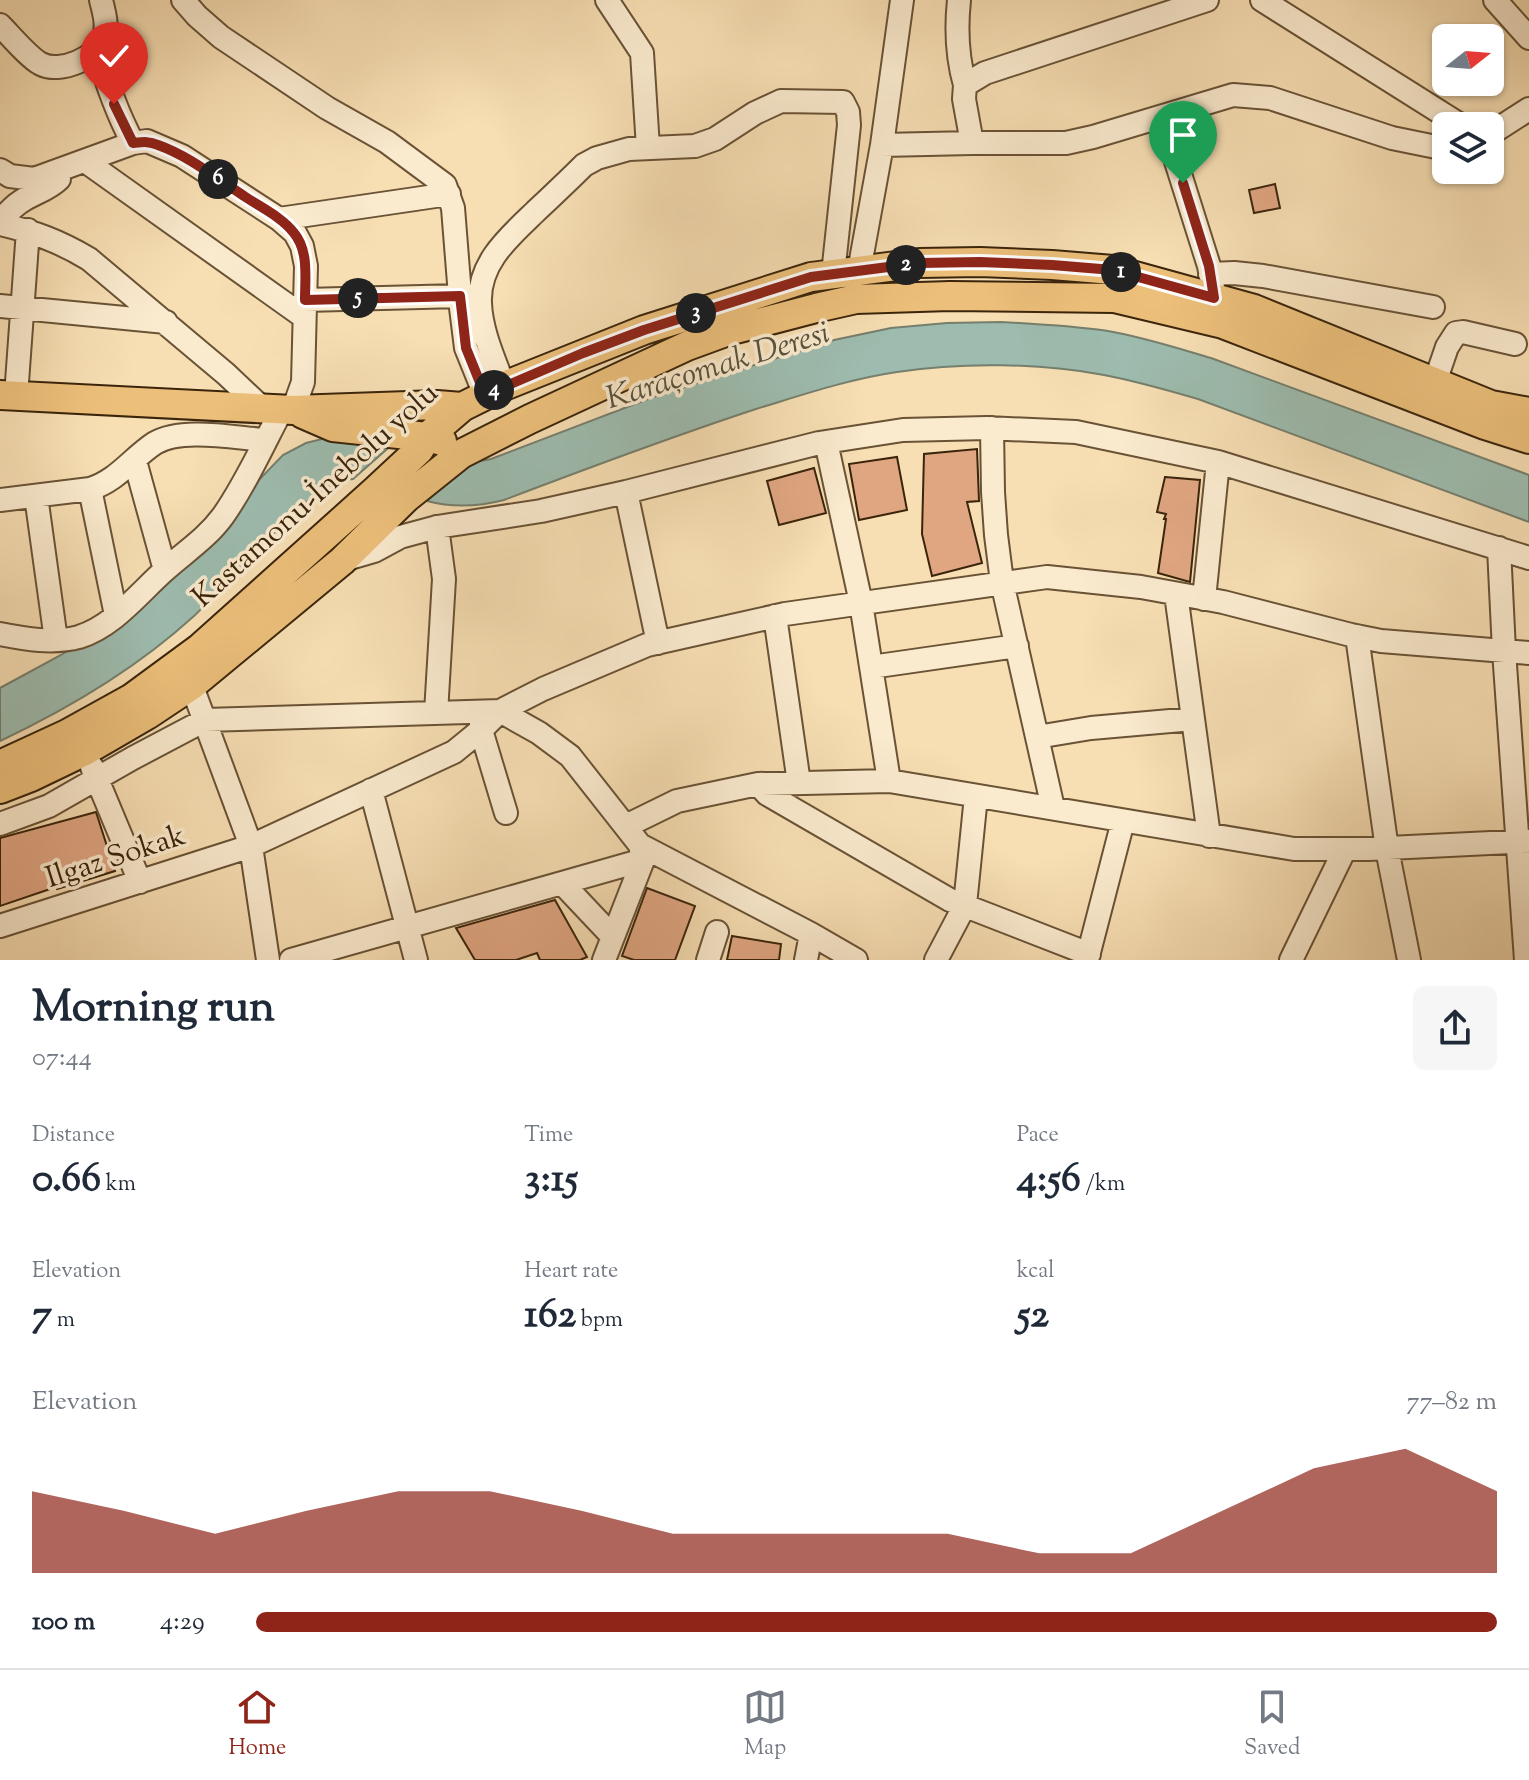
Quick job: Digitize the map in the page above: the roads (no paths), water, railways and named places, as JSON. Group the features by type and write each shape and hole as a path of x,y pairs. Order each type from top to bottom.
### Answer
{"main road":[{"name":"Kastamonu-İnebolu yolu","path":"0,765 187,673 200,648 423,444 492,392 644,330 811,277 919,263 980,262 1113,270 1212,286 1254,309 1491,405 1529,412"},
{"path":"0,789 85,751 147,715 187,673 342,561 406,498 461,455 530,419 687,346 728,331 856,299 950,296 1114,298 1223,324 1529,439"},
{"path":"583,353 598,387"},
{"path":"8,396 279,409 437,405 525,388 530,396 530,419"},
{"path":"279,409 333,427 423,444 461,455"}],"street":[{"path":"0,25 39,63 53,68 84,58 97,49 104,37 106,21 101,0"},
{"path":"183,0 221,37 327,108 387,142 445,185 453,208 457,236 466,348 492,392"},
{"path":"607,0 642,53 648,148"},
{"path":"846,272 882,145 902,0"},
{"path":"959,0 957,38 972,143"},
{"path":"965,85 985,73 1207,0"},
{"path":"1262,0 1440,112"},
{"path":"1495,0 1529,38"},
{"path":"97,49 121,122 133,143"},
{"path":"882,145 1066,143 1233,95 1270,98 1392,138 1432,146"},
{"path":"492,392 479,302 481,283 487,268 504,242 584,165 597,158 629,149 695,146 715,139 755,113 781,101 843,102 849,125 846,272"},
{"path":"1504,125 1529,109"},
{"path":"1162,117 1212,286 1234,273 1433,307"},
{"path":"0,170 10,176 34,179 133,143 147,141 182,156 279,219 295,233 302,246 306,266 303,382 279,409 266,440 224,515 205,537 138,597 90,632 56,640 0,634"},
{"path":"75,165 305,308 460,296"},
{"path":"75,165 52,185 23,200 0,223 64,244 89,259 226,374 279,409"},
{"path":"279,219 449,194"},
{"path":"8,396 11,308 28,230"},
{"path":"11,308 166,322"},
{"path":"1435,382 1447,347 1456,333 1515,344"},
{"path":"992,428 993,492 1002,582 1053,808"},
{"path":"342,561 374,551 400,537 437,527 541,511 826,442 903,430 992,428 1076,432 1218,462 1529,558"},
{"path":"0,500 101,486 154,444 177,436 266,440"},
{"path":"826,442 861,603 889,781"},
{"path":"135,461 165,570"},
{"path":"1204,599 1218,462"},
{"path":"90,489 116,615"},
{"path":"626,492 658,643"},
{"path":"36,496 56,640"},
{"path":"436,713 444,579 437,527"},
{"path":"1499,548 1504,651 1523,842 1526,960"},
{"path":"487,717 584,670 647,645 775,616 1047,577 1204,599 1381,641 1529,653"},
{"path":"1176,594 1209,836"},
{"path":"775,616 799,783"},
{"path":"1357,636 1387,849 1409,960"},
{"path":"871,667 1017,646"},
{"path":"187,673 251,846 268,960"},
{"path":"0,824 49,806 205,720 436,713 487,717 539,733 570,756 636,843 856,960"},
{"path":"487,717 506,813"},
{"name":"Ilgaz Sokak","path":"0,926 251,846 454,752 487,717"},
{"path":"1037,737 1091,728 1193,719"},
{"path":"85,751 140,882"},
{"path":"291,960 562,883 636,843 677,801 758,784 889,781 1294,849 1387,849 1523,842"},
{"path":"758,784 767,794 950,900 1088,957 1123,821"},
{"path":"371,790 416,960"},
{"path":"936,960 965,905 976,796"},
{"path":"604,960 613,937 636,843"},
{"path":"1291,960 1345,849"},
{"path":"562,883 613,937"},
{"path":"708,960 717,932"},
{"path":"806,960 811,934"}],"water label":[{"name":"Karaçomak Deresi","path":"718,367"}]}
